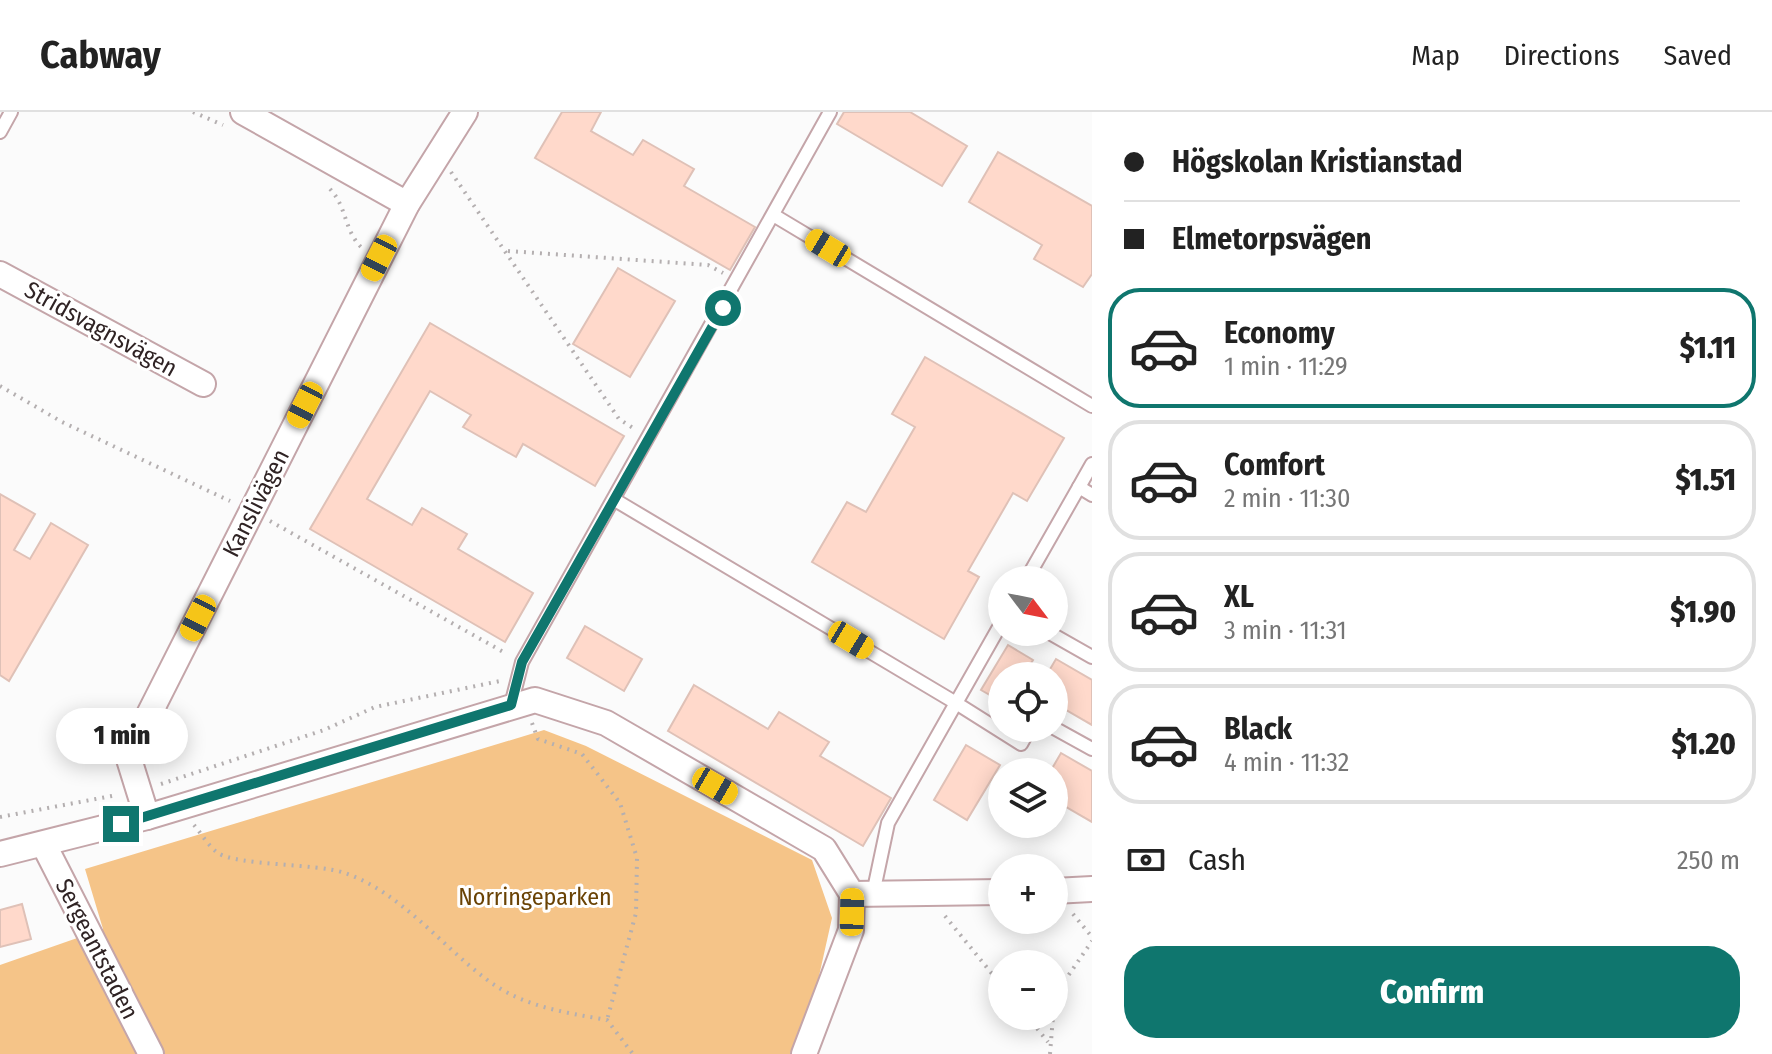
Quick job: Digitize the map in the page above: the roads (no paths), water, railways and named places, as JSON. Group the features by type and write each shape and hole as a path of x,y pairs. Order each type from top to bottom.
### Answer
{"street":[{"name":"Kanslivägen","path":"147,817 128,756 407,204 465,112"},
{"path":"238,121 407,204"},
{"name":"Stridsvagnsvägen","path":"0,274 203,384"},
{"path":"0,854 147,817 520,712 535,700 606,723 824,849 863,894"},
{"name":"Sergeantstaden","path":"44,845 151,1054"},
{"path":"1068,890 1092,889"},
{"path":"863,894 988,892"},
{"path":"804,1054 863,894"}],"lane":[{"path":"0,132 11,112"},
{"path":"520,712 518,678 522,662 775,216 830,112"},
{"path":"775,216 1092,406"},
{"path":"1034,566 1092,464"},
{"path":"1079,487 1092,495"},
{"path":"615,500 988,723"},
{"path":"1068,643 1092,657"},
{"path":"863,894 888,823 988,646"},
{"path":"1068,736 1092,749"}],"park label":[{"name":"Norringeparken","path":"535,897"}]}
